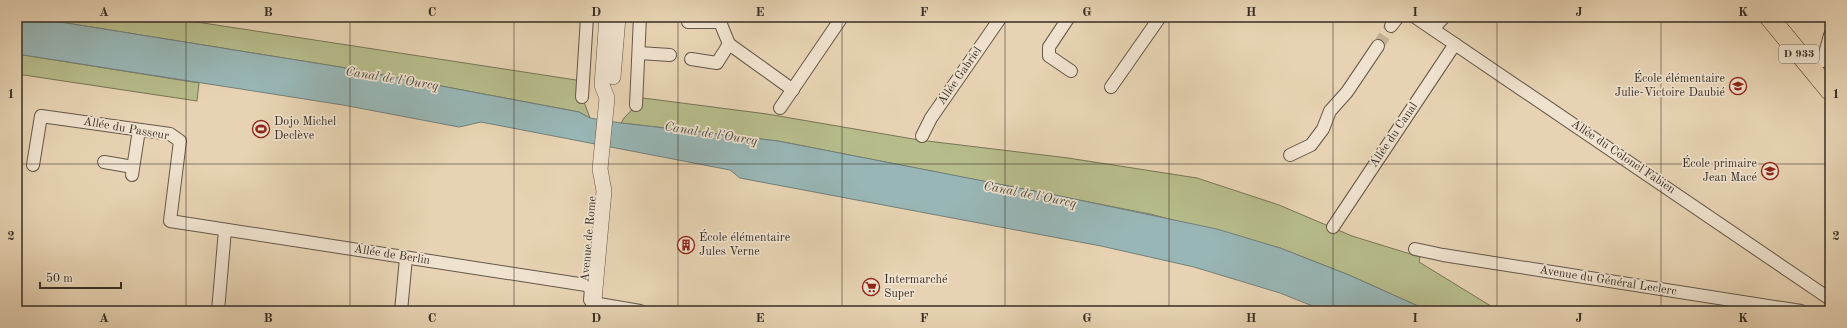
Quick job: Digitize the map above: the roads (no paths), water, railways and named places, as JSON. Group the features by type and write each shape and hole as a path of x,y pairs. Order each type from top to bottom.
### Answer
{"main road":[{"name":"D 933","path":"1769,17 1830,90"},
{"name":"D 933","path":"1786,17 1826,66"}],"street":[{"path":"582,97 587,17"},
{"path":"607,17 602,85 607,98"},
{"path":"601,165 607,98 612,87 618,17"},
{"path":"636,105 640,17"},
{"path":"780,108 842,17"},
{"name":"Allée Gabriel","path":"922,136 931,118 1001,17"},
{"path":"1069,17 1049,47 1049,56 1071,71"},
{"path":"1111,87 1160,17"},
{"name":"Allée du Colonel Fabien","path":"1415,17 1830,299"},
{"path":"1433,29 1444,17"},
{"path":"688,22 720,22 729,44 793,90"},
{"path":"1826,66 1830,35"},
{"path":"691,59 717,63 729,44"},
{"name":"Allée du Canal","path":"1333,227 1455,44"},
{"path":"1290,155 1311,145 1323,129 1330,111 1347,92 1378,46"},
{"path":"639,53 670,55"},
{"name":"Allée du Passeur","path":"33,165 41,116 170,134 180,141 170,221"},
{"path":"104,162 132,171 139,130"},
{"name":"Avenue de Rome","path":"590,309 586,285 594,189 601,165"},
{"name":"Avenue de Rome","path":"590,309 604,191 601,165"},
{"name":"Allée de Berlin","path":"170,221 586,285"},
{"path":"218,311 225,230"},
{"name":"Avenue du Général Leclerc","path":"1415,249 1443,255 1801,311"},
{"path":"401,311 406,258"},
{"path":"590,309 640,311"}],"water":[{"name":"Canal de l'Ourcq","path":"17,17 29,17 340,67 579,112 590,118 778,141 1055,195 1217,229 1280,248 1349,275 1429,311 1325,311 1280,293 1194,267 1101,246 740,178 730,170 481,122 459,127 343,105 17,54"}],"tunnel":[{"path":"1378,46 1391,26"}],"place":[{"name":"École élémentaire Julie-Victoire Daubié","path":"1738,86"},
{"name":"Dojo Michel Declève","path":"261,129"},
{"name":"École primaire Jean Macé","path":"1770,171"},
{"name":"École élémentaire Jules Verne","path":"686,245"},
{"name":"Intermarché Super","path":"871,287"}]}
